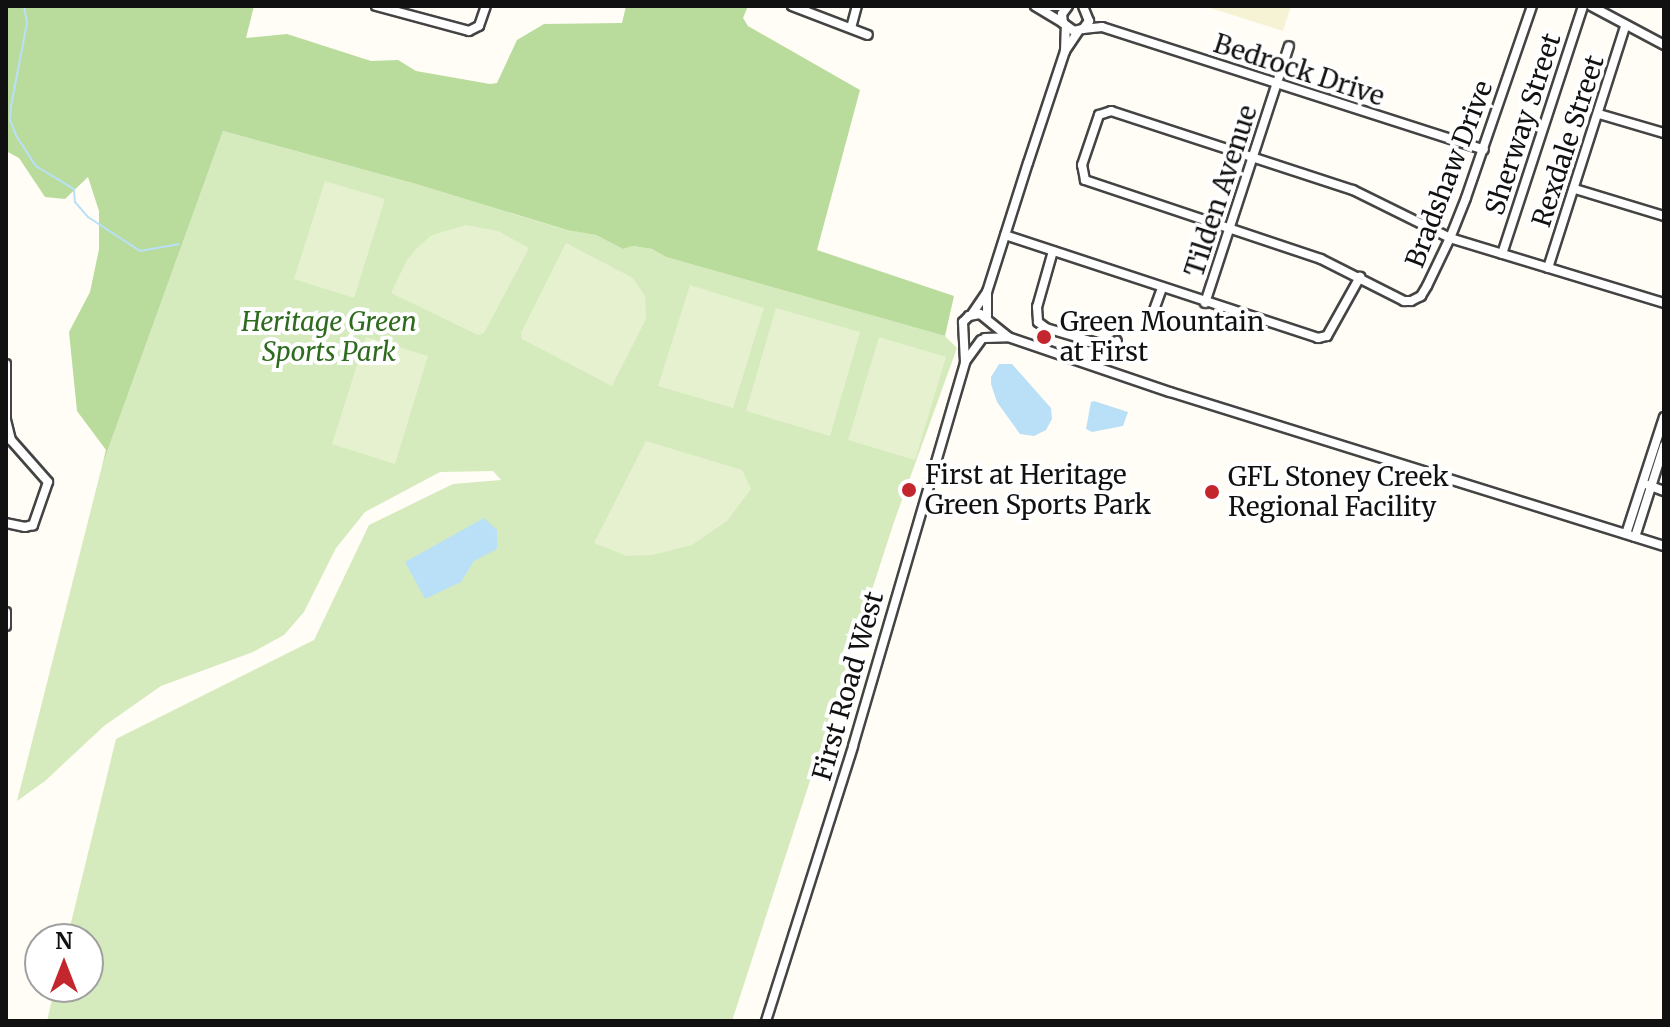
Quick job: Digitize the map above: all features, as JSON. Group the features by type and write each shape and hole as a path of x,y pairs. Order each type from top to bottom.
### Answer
{"street":[{"path":"376,6 397,9 469,31 479,26 486,6"},
{"path":"851,28 857,6"},
{"path":"1042,7 1067,6"},
{"path":"1065,51 1062,14 1067,6"},
{"name":"Bradshaw Drive","path":"1254,155 1111,111 1099,115 1082,165 1085,180 1321,259 1404,301 1421,296 1450,238 1484,150 1532,6"},
{"name":"Sherway Street","path":"1502,254 1583,6"},
{"path":"1591,6 1664,45"},
{"path":"796,7 868,35"},
{"path":"1042,7 1064,25 1081,30"},
{"path":"1008,337 973,341 964,334 963,322 987,292 1065,51 1081,30 1086,9"},
{"name":"Bedrock Drive","path":"1086,9 1102,27"},
{"name":"Rexdale Street","path":"1548,268 1625,26"},
{"name":"Bedrock Drive","path":"1081,30 1102,27 1484,150"},
{"name":"Tilden Avenue","path":"1205,303 1289,46"},
{"path":"1599,114 1664,133"},
{"path":"1254,155 1353,190 1450,238 1664,303"},
{"path":"1575,189 1664,216"},
{"path":"1005,235 1318,338 1327,336 1360,277"},
{"path":"1053,251 1037,307 1038,322 1046,328 1107,346 1117,341"},
{"path":"1150,321 1162,288"},
{"path":"983,339 988,321 987,292"},
{"path":"972,314 988,321 1008,337 1170,392 1664,546"},
{"name":"First Road West","path":"766,1021 853,746 965,362 964,334"},
{"name":"First Road West","path":"965,362 983,339"},
{"path":"6,364 6,420 11,440 48,482 33,525 25,527 6,523"},
{"path":"1631,536 1664,417"},
{"path":"1647,485 1664,446"},
{"path":"1647,485 1664,491"},
{"path":"6,612 6,626"}],"shaded area":[{"path":"1204,6 1291,6 1283,31"}],"green space":[{"path":"6,6 254,6 246,38 287,34 371,61 398,60 416,71 490,84 497,83 517,40 544,24 622,23 626,6 748,6 743,18 748,26 860,90 817,250 954,296 945,336 666,257 652,249 633,246 623,249 596,235 567,230 416,184 223,131 102,466 106,450 77,411 69,332 90,292 99,249 99,211 88,177 65,199 45,197 19,158 6,151"},
{"name":"Heritage Green Sports Park","path":"223,131 416,184 563,229 596,235 623,249 633,246 652,249 666,257 945,336 957,348 894,522 732,1021 47,1021 51,1003 104,1003 104,923 71,923 116,739 314,640 369,525 453,484 501,480 493,471 440,472 365,512 336,548 304,612 284,635 253,652 161,686 104,726 45,781 17,801 102,466"},
{"path":"325,181 385,199 354,298 294,279"},
{"path":"466,225 498,231 529,248 484,333 478,335 391,293 407,260 419,246 432,235"},
{"path":"566,243 633,278 645,296 646,319 612,386 522,339 521,333"},
{"path":"690,285 764,308 733,408 658,386"},
{"path":"776,308 860,332 830,436 746,411"},
{"path":"366,337 428,356 395,464 332,444"},
{"path":"879,337 946,357 915,460 848,440"},
{"path":"646,441 742,470 751,489 727,521 692,545 652,555 627,556 594,543"}],"water":[{"path":"999,364 1012,364 1051,408 1052,419 1046,430 1034,436 1020,434 997,402 991,377"},
{"path":"1091,402 1128,412 1123,426 1092,432 1086,429"},
{"path":"484,518 497,530 497,549 474,561 461,582 425,599 405,562"}],"waterway":[{"path":"24,6 27,23 10,120 17,137 36,166 74,189 75,202 88,217 140,251 178,244"}],"place":[{"name":"Green Mountain at First","path":"1044,337"},
{"name":"First at Heritage Green Sports Park","path":"909,490"},
{"name":"GFL Stoney Creek Regional Facility","path":"1212,492"}]}
